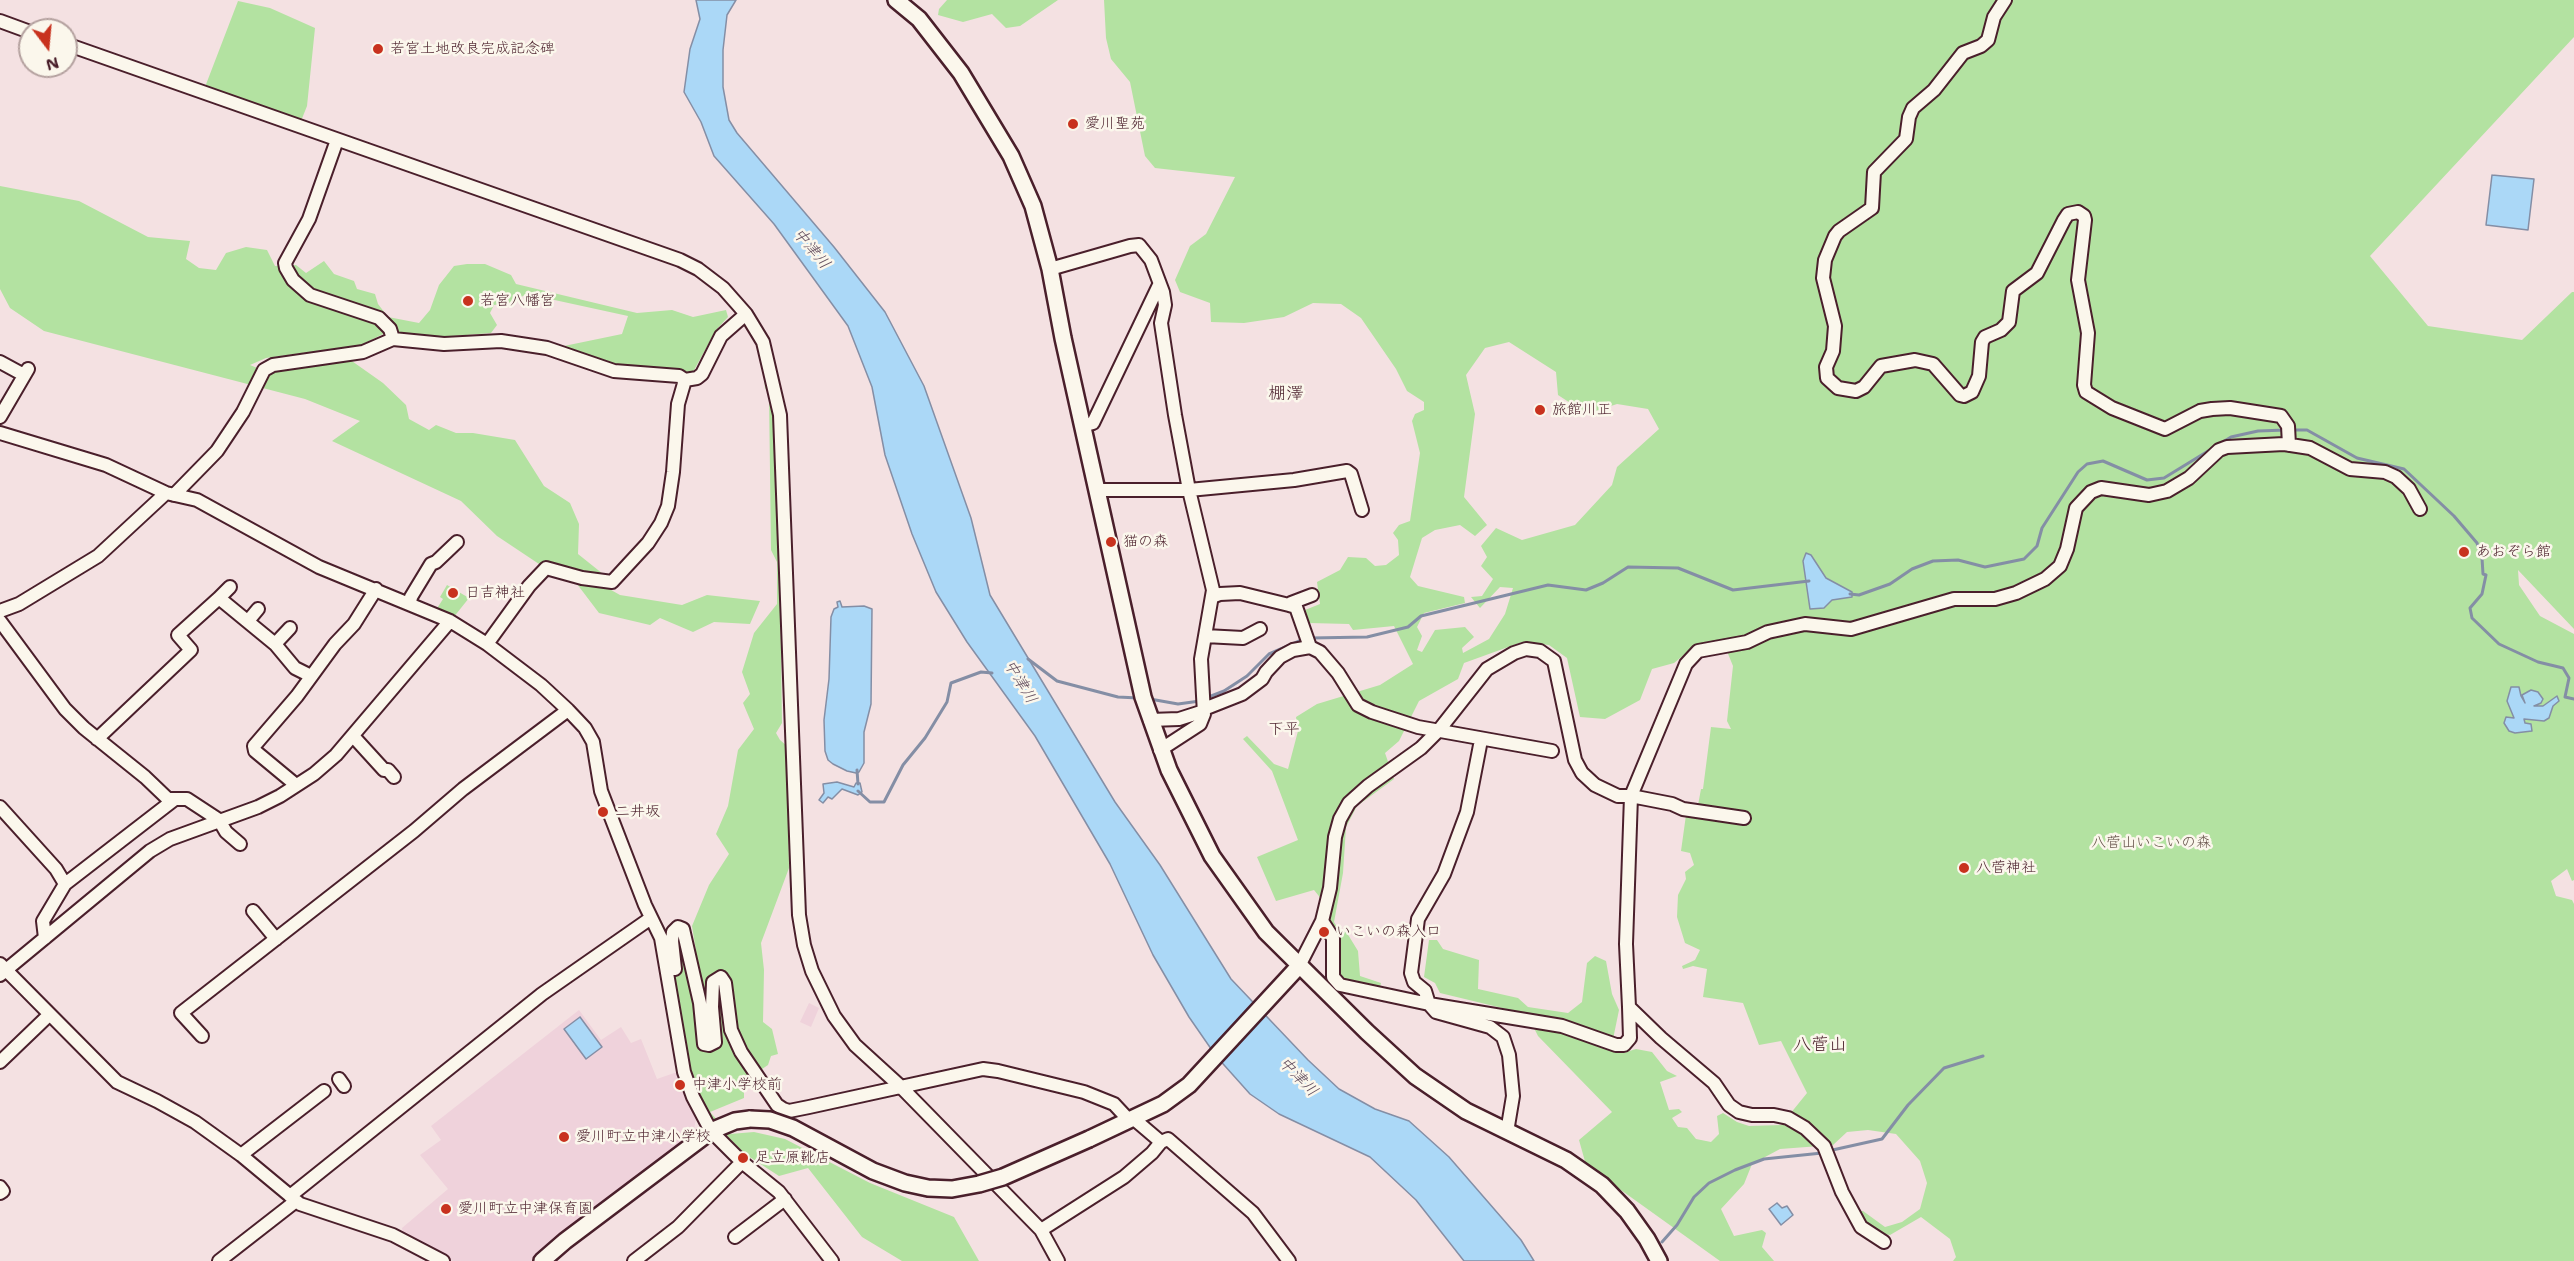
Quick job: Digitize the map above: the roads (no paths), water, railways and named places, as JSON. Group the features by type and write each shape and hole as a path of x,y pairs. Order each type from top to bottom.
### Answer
{"street":[{"path":"896,0 920,19 941,46 1011,156 1033,206 1050,269 1082,426 1143,697 1160,750 1200,836 1224,875 1295,971 1416,1076 1466,1111 1566,1160 1602,1185 1627,1211 1659,1261"},
{"path":"2005,0 1994,17 1988,40 1981,46 1963,53 1934,90 1913,108 1909,117 1906,139 1874,172 1875,195 1872,208 1839,231 1835,237 1826,260 1823,278 1835,326 1833,351 1826,367 1827,378 1838,388 1856,391 1864,387 1881,366 1915,360 1933,364 1960,394 1964,396 1972,392 1979,376 1982,342 1985,337 2001,330 2009,322 2013,291 2037,273 2068,214 2078,212 2084,216 2085,220 2078,280 2087,318 2088,347 2084,385 2090,395 2112,408 2160,429 2168,429 2200,411 2222,408 2281,416 2288,436"},
{"path":"0,21 18,28"},
{"path":"78,49 680,260 698,269 723,288 746,314 763,342 780,415 799,913 804,945 821,992 842,1027 860,1050 900,1086 1041,1230 1058,1261"},
{"path":"337,140 309,219 285,263 286,268 293,280 310,295 379,318 390,330 393,339"},
{"path":"1050,269 1139,245 1151,260 1164,298 1161,323 1174,415 1213,590 1202,659 1204,709 1200,724 1160,750"},
{"path":"1082,426 1093,423 1159,285"},
{"path":"0,611 20,604 98,556 170,494 217,451 228,437 264,370 277,364 363,352 393,339 434,344 501,341 547,348 614,371 679,376 685,380 697,378 702,374 721,336 746,314"},
{"path":"0,362 26,372 0,417"},
{"path":"487,644 529,586 546,568 582,579 612,582 648,543 661,523 668,506 678,404 685,380"},
{"path":"0,432 106,465 170,494 197,500 319,567 450,621 487,644 541,685 568,710 585,728 593,742 601,791 661,938 684,1072 693,1097 711,1131 784,1199 832,1261"},
{"path":"1322,921 1331,931 1333,938 1333,977 1340,985 1429,1004 1562,1026 1616,1045 1624,1045 1630,1038 1626,944 1631,796 1686,664 1698,651 1747,642 1768,632 1805,624 1851,629 1954,599 1995,599 2016,594 2045,579 2061,566 2076,508 2091,492 2102,488 2158,494 2168,491 2189,478 2219,450 2288,436 2358,471 2391,474 2404,482 2420,509"},
{"path":"1097,490 1190,490 1294,480 1347,471 1351,473 1362,510"},
{"path":"410,604 411,597 431,564 457,542"},
{"path":"97,738 191,650 178,635 230,588"},
{"path":"296,785 255,751 254,746 354,624 376,589"},
{"path":"1212,597 1220,594 1240,593 1296,607 1308,640 1332,666 1358,705 1395,721 1481,740 1552,751"},
{"path":"1289,605 1312,595"},
{"path":"219,598 275,644 295,668 310,676"},
{"path":"248,621 258,609"},
{"path":"0,621 65,709 168,799 187,799 219,820 240,844"},
{"path":"442,1261 393,1235 293,1198 241,1155 195,1122 117,1082 2,970 45,938 150,851 170,839 258,807 296,785 336,755 450,621"},
{"path":"275,644 290,628"},
{"path":"1205,636 1243,638 1260,629"},
{"path":"1150,720 1179,719 1242,694 1262,679 1280,657 1308,640"},
{"path":"542,1261 565,1241 711,1131 735,1121 770,1120 793,1128 873,1171 904,1183 927,1188 952,1189 1003,1177 1163,1104 1189,1085 1295,971 1322,921 1330,888 1335,837 1340,819 1349,803 1368,786 1421,748 1439,730 1487,669 1514,652 1540,651 1554,661 1571,744 1582,773 1606,792 1672,804 1683,809 1744,818"},
{"path":"202,1036 181,1013 414,831 464,789 568,710"},
{"path":"353,736 384,770 388,770 394,777"},
{"path":"1481,740 1467,812 1444,874 1418,919 1412,977 1425,991 1429,1004 1436,1012 1491,1027 1503,1037 1509,1055 1513,1096 1507,1132"},
{"path":"45,938 43,921 65,884 175,799"},
{"path":"0,807 56,869 65,884"},
{"path":"252,911 276,939"},
{"path":"219,1261 542,994 651,918"},
{"path":"671,994 677,992 672,941 673,932 678,927 683,929 698,992 704,1044 709,1045 715,1042 712,1007 713,982 720,977 725,983 731,1030 741,1052 777,1105 789,1111 983,1069 1084,1092 1114,1104 1127,1118 1134,1119 1161,1142"},
{"path":"1629,1006 1661,1038 1714,1083 1729,1105 1739,1112 1788,1118 1805,1128 1824,1146 1842,1192 1861,1227 1884,1242"},
{"path":"0,1062 49,1015"},
{"path":"241,1155 324,1091"},
{"path":"1041,1230 1124,1177 1161,1142 1168,1139 1253,1213 1289,1261"},
{"path":"634,1261 678,1227 742,1162"},
{"path":"0,1187 3,1191 0,1193"},
{"path":"741,1235 784,1199"}],"water":[{"name":"中津川","path":"696,0 736,0 727,15 723,50 723,87 729,120 737,133 834,247 885,312 924,386 971,518 990,595 1115,802 1160,865 1231,979 1308,1060 1339,1089 1375,1109 1409,1121 1449,1157 1521,1240 1534,1261 1464,1261 1416,1200 1370,1157 1279,1114 1250,1094 1216,1056 1189,1017 1153,955 1110,864 1035,736 967,642 936,592 912,534 885,455 872,387 848,326 774,224 714,156 701,122 684,92 690,49 700,19"},
{"path":"2492,175 2534,179 2528,230 2486,225"},
{"path":"1806,553 1811,555 1826,578 1852,592 1852,597 1832,600 1824,608 1810,609 1803,561"},
{"path":"840,601 842,607 864,606 872,609 871,704 864,732 864,763 856,773 833,764 828,760 825,751 824,720 829,679 831,617 834,609 838,607 837,602"},
{"path":"2511,687 2519,687 2521,696 2525,703 2522,695 2531,690 2538,692 2543,699 2541,703 2534,706 2543,706 2557,696 2559,701 2553,706 2549,718 2544,721 2524,719 2525,723 2531,724 2532,731 2515,733 2509,731 2504,723 2506,717 2514,718 2507,701"},
{"path":"837,782 854,787 856,783 860,783 862,792 858,795 842,789 832,799 828,797 823,803 819,800 824,793 823,784"},
{"path":"580,1017 602,1047 586,1059 564,1029"},
{"path":"1777,1203 1782,1208 1787,1206 1793,1215 1781,1225 1769,1209"}],"waterway":[{"path":"1850,594 1859,595 1890,584 1912,569 1933,561 1958,560 1985,567 2024,559 2037,546 2042,528 2078,472 2087,464 2103,461 2147,480 2164,478 2231,437 2258,431 2286,430"},
{"path":"2292,430 2307,430 2357,458 2404,469 2454,516 2477,543 2482,558 2483,574 2486,575 2482,594 2470,608 2472,618 2499,644 2538,662 2563,668 2569,678 2565,697 2574,699"},
{"path":"1311,638 1367,637 1408,627 1421,616 1548,585 1586,590 1603,583 1628,567 1678,568 1733,590 1809,581"},
{"path":"1206,698 1224,691 1247,676 1269,654 1304,639"},
{"path":"1028,659 1057,681 1118,697 1138,698"},
{"path":"858,791 870,802 884,802 903,765 925,738 947,702 951,683 981,672 992,673"},
{"path":"1150,699 1178,704 1200,701"},
{"path":"857,770 858,784"},
{"path":"1828,1151 1882,1139 1908,1105 1944,1068 1983,1056"},
{"path":"1662,1242 1677,1225 1694,1197 1709,1183 1764,1159 1822,1153"}],"place":[{"name":"若宮土地改良完成記念碑","path":"378,49"},
{"name":"愛川聖苑","path":"1073,124"},
{"name":"若宮八幡宮","path":"468,301"},
{"name":"旅館川正","path":"1540,410"},
{"name":"猫の森","path":"1111,542"},
{"name":"あおぞら館","path":"2464,552"},
{"name":"日吉神社","path":"453,593"},
{"name":"二井坂","path":"603,812"},
{"name":"八菅神社","path":"1964,868"},
{"name":"いこいの森入口","path":"1324,932"},
{"name":"中津小学校前","path":"680,1085"},
{"name":"愛川町立中津小学校","path":"564,1137"},
{"name":"足立原靴店","path":"743,1158"},
{"name":"愛川町立中津保育園","path":"446,1209"}],"district":[{"name":"棚澤","path":"1286,394"},
{"name":"下平","path":"1284,730"},
{"name":"八菅山","path":"1820,1045"}],"park label":[{"name":"八菅山いこいの森","path":"2151,843"}]}
